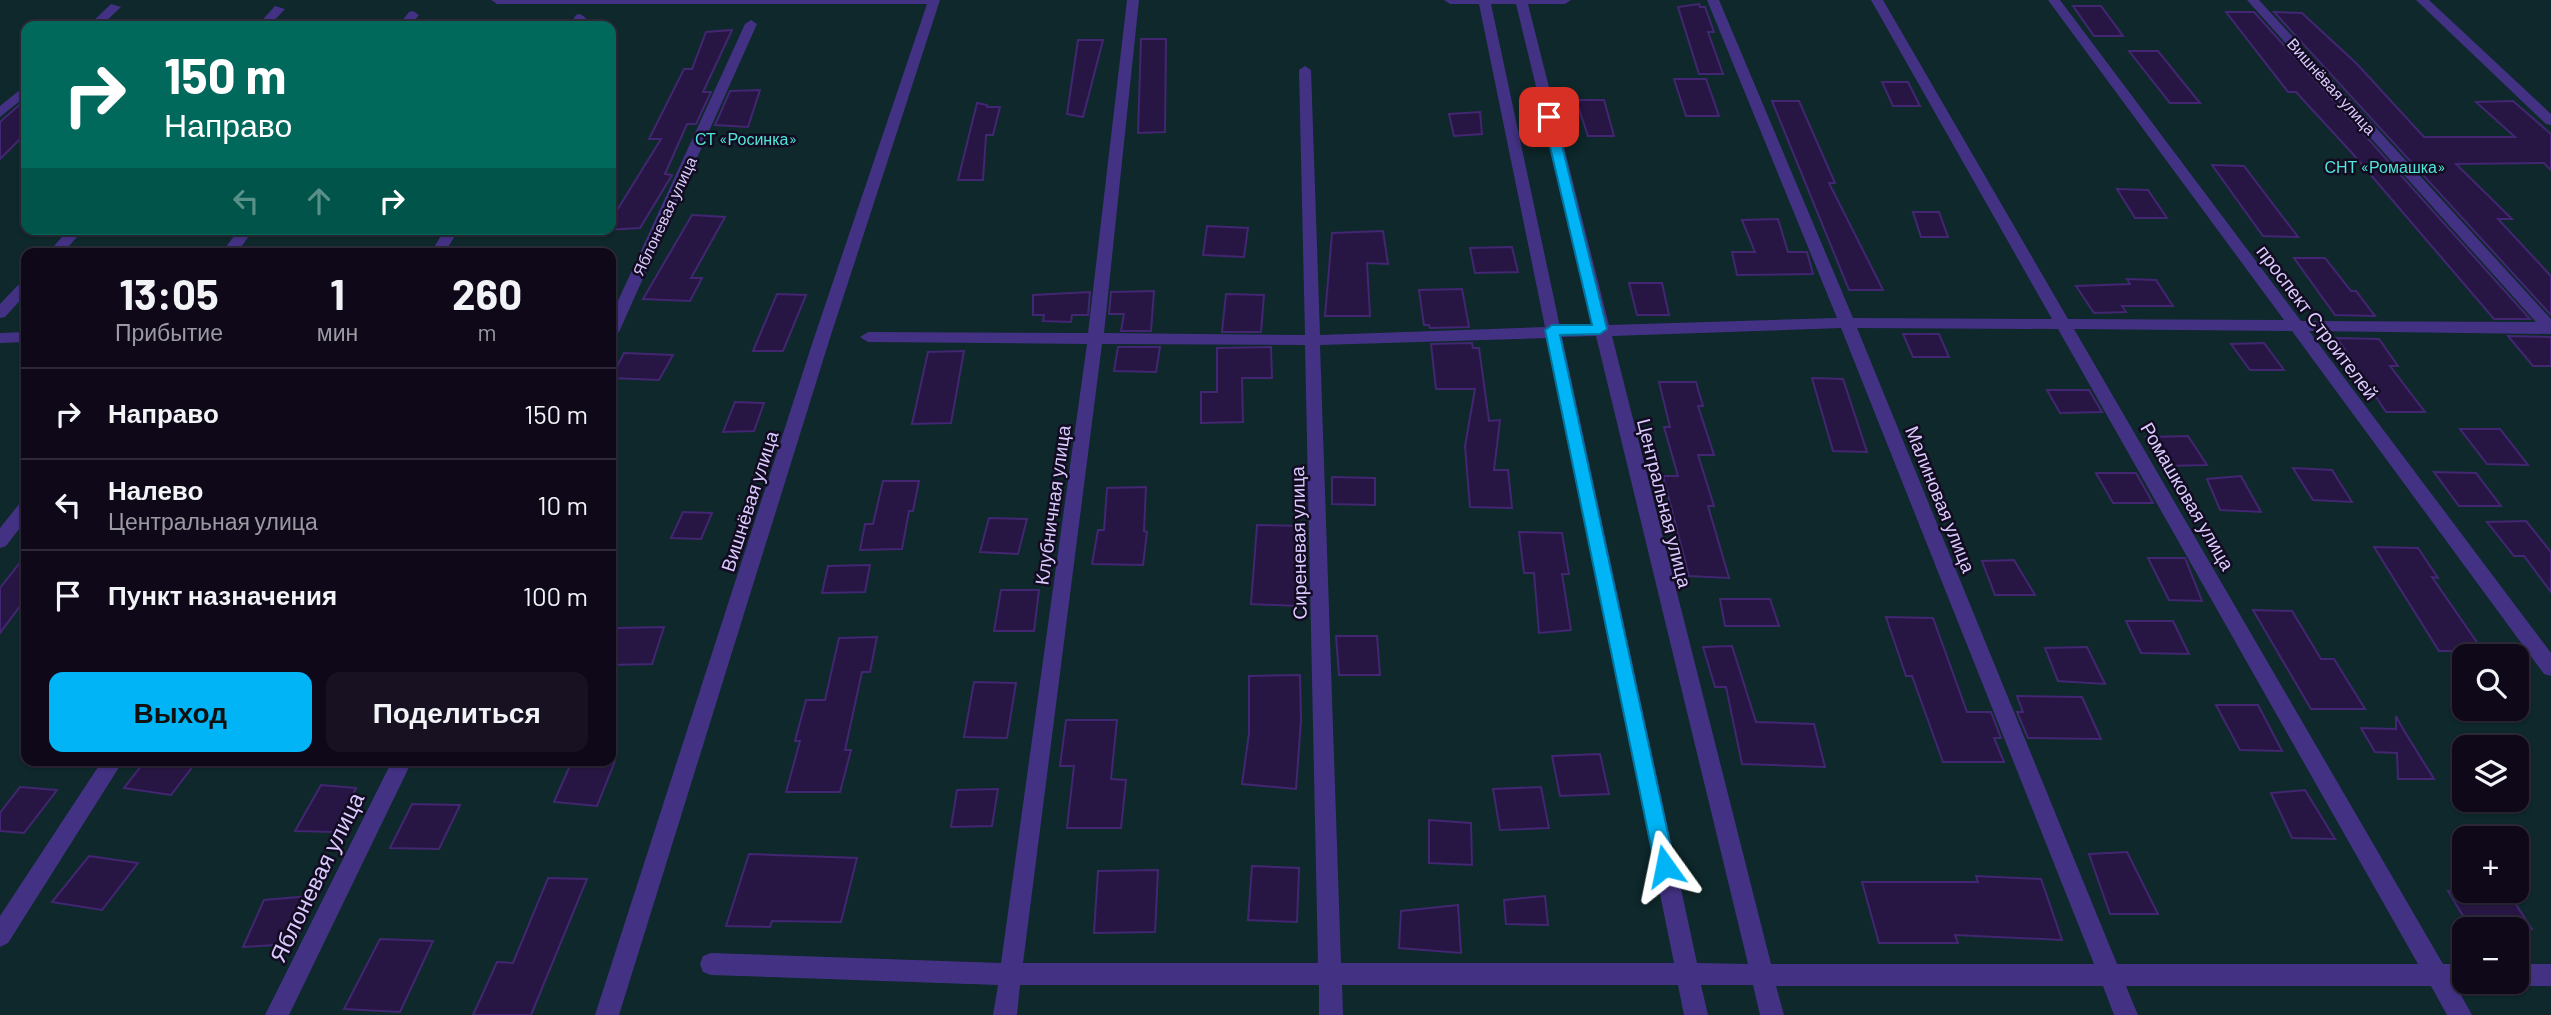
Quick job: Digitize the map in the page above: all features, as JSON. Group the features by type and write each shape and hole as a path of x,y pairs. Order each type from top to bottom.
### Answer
{"street":[{"path":"497,0 934,0"},
{"name":"Вишнёвая улица","path":"607,1015 826,328 934,0"},
{"name":"Клубничная улица","path":"1004,1015 1096,340 1133,0"},
{"path":"1450,0 1565,0"},
{"path":"1484,0 1696,1015"},
{"name":"Центральная улица","path":"1521,0 1600,329 1772,1015"},
{"name":"Малиновая улица","path":"1713,0 1847,323 2126,1015"},
{"name":"Ромашковая улица","path":"1877,0 2460,1015"},
{"name":"проспект Строителей","path":"2054,0 2551,668"},
{"name":"Вишнёвая улица","path":"2253,0 2551,328"},
{"path":"2422,0 2551,121"},
{"path":"100,21 115,8"},
{"path":"268,21 279,9"},
{"path":"408,21 413,15"},
{"name":"Яблоневая улица","path":"616,321 751,24"},
{"name":"Сиреневая улица","path":"1305,70 1331,1015"},
{"path":"0,113 21,94"},
{"path":"60,248 71,235"},
{"path":"0,313 21,290"},
{"path":"868,337 1314,340 1552,330 1847,323 2064,322 2297,327 2551,328"},
{"path":"0,338 21,337"},
{"path":"0,541 21,514"},
{"path":"0,936 110,766"},
{"name":"Яблоневая улица","path":"277,1015 400,766"},
{"path":"711,964 1010,974 2452,975"},
{"path":"2529,975 2551,975"}],"green space":[{"path":"0,0 2551,0 2551,1015 0,1015"}],"building":[{"path":"1699,4 1700,7 1705,7 1714,32 1708,32 1723,74 1699,74 1678,7"},
{"path":"2073,6 2101,6 2123,36 2094,36"},
{"path":"2226,12 2254,12 2530,319 2494,319 2352,153 2296,92 2288,92"},
{"path":"2274,12 2302,13 2357,64 2424,137 2515,137 2476,102 2513,101 2551,134 2551,170 2544,163 2456,164 2512,219 2498,219 2551,276 2551,315"},
{"path":"732,30 703,92 711,92 696,124 687,124 665,174 672,175 640,228 616,229 616,212 661,139 649,139 684,69 692,69 706,32"},
{"path":"1141,39 1166,39 1165,132 1138,133"},
{"path":"1078,40 1103,40 1083,117 1067,114"},
{"path":"2129,51 2158,51 2200,103 2170,103"},
{"path":"1674,79 1706,79 1719,116 1686,116"},
{"path":"1882,82 1908,82 1920,106 1893,106"},
{"path":"760,90 748,127 715,125 730,91"},
{"path":"1576,100 1604,100 1614,136 1588,136"},
{"path":"1772,101 1799,101 1835,183 1829,183 1883,290 1849,290"},
{"path":"21,103 21,138 0,159 0,122"},
{"path":"977,103 987,107 1000,107 993,135 986,135 983,180 958,180"},
{"path":"1480,112 1482,134 1454,136 1449,114"},
{"path":"2212,165 2244,166 2298,237 2263,236"},
{"path":"2117,189 2148,190 2167,218 2135,218"},
{"path":"1913,212 1939,212 1948,237 1921,237"},
{"path":"692,215 725,217 691,278 702,278 690,301 643,299"},
{"path":"1778,219 1788,252 1807,252 1813,274 1737,275 1732,252 1755,252 1742,220"},
{"path":"1207,226 1248,228 1244,257 1203,255"},
{"path":"1383,231 1388,264 1367,263 1370,316 1325,316 1332,233"},
{"path":"1512,247 1518,272 1475,273 1470,248"},
{"path":"2294,258 2325,258 2375,316 2335,315"},
{"path":"2127,279 2156,280 2173,306 2122,306 2126,312 2094,313 2076,286 2130,284"},
{"path":"1629,283 1662,283 1669,315 1637,315"},
{"path":"1462,289 1469,327 1430,328 1429,325 1424,325 1419,290"},
{"path":"1154,291 1151,331 1121,331 1124,314 1109,314 1111,292"},
{"path":"1090,292 1088,315 1072,315 1071,322 1043,321 1044,315 1033,315 1033,295"},
{"path":"777,294 806,295 783,351 753,351"},
{"path":"1226,294 1264,295 1261,332 1222,332"},
{"path":"1903,334 1939,334 1949,357 1913,357"},
{"path":"2508,336 2551,337 2551,366 2533,366"},
{"path":"2337,338 2379,339 2398,366 2390,366 2425,412 2386,412"},
{"path":"1472,343 1473,348 1479,348 1489,421 1500,420 1494,470 1508,470 1512,508 1470,507 1465,446 1475,389 1436,389 1431,344"},
{"path":"2264,343 2284,370 2250,370 2231,344"},
{"path":"1118,347 1160,347 1156,372 1114,371"},
{"path":"1271,347 1272,378 1242,378 1243,422 1201,423 1201,392 1217,392 1217,348"},
{"path":"964,351 951,423 912,424 928,352"},
{"path":"624,353 673,355 659,380 616,378 616,368"},
{"path":"1812,378 1843,379 1867,452 1833,451"},
{"path":"1659,382 1696,382 1703,406 1698,406 1714,455 1698,455 1714,506 1708,506 1729,578 1689,576 1663,476 1678,476 1664,427 1670,427"},
{"path":"2047,390 2089,390 2102,412 2060,413"},
{"path":"735,402 764,403 754,431 723,432"},
{"path":"2460,429 2500,429 2528,465 2487,464"},
{"path":"2188,436 2207,465 2165,466 2146,437"},
{"path":"2293,468 2332,470 2352,502 2313,500"},
{"path":"2434,472 2476,473 2501,506 2459,506"},
{"path":"2096,473 2136,473 2153,503 2113,503"},
{"path":"2241,476 2261,512 2220,510 2207,479"},
{"path":"1332,477 1375,478 1375,505 1332,504"},
{"path":"883,481 919,481 913,511 909,511 902,549 860,550 865,524 873,524"},
{"path":"1146,487 1144,531 1147,532 1143,565 1092,564 1098,530 1104,530 1107,488"},
{"path":"683,512 712,513 701,539 671,538"},
{"path":"989,518 1027,519 1018,554 980,552"},
{"path":"2526,521 2551,552 2551,592 2524,556 2514,556 2487,522"},
{"path":"1257,525 1300,526 1297,606 1251,604"},
{"path":"1519,532 1562,533 1569,574 1562,574 1571,630 1539,633 1534,573 1524,573"},
{"path":"2374,547 2418,548 2438,578 2432,577 2478,644 2452,644 2452,651 2439,651"},
{"path":"2148,558 2185,558 2202,601 2169,600"},
{"path":"2014,560 2035,595 1995,595 1982,561"},
{"path":"21,561 21,605 0,633 0,588"},
{"path":"870,565 865,592 822,593 828,566"},
{"path":"1001,590 1039,590 1034,631 994,631"},
{"path":"1720,599 1770,599 1779,626 1725,626"},
{"path":"2253,610 2292,611 2321,659 2334,659 2365,709 2311,709"},
{"path":"1886,617 1933,618 1967,712 1991,712 2001,738 1994,738 2004,762 1943,762 1912,676 1906,676"},
{"path":"2126,621 2173,621 2189,654 2141,653"},
{"path":"664,627 652,664 616,665 618,628"},
{"path":"1336,636 1377,636 1380,675 1339,675"},
{"path":"877,637 870,672 862,672 845,750 851,750 840,792 786,792 800,741 795,741 806,700 825,700 839,638"},
{"path":"1732,646 1756,722 1814,724 1825,767 1742,764 1726,687 1715,687 1703,647"},
{"path":"2087,647 2105,684 2058,681 2045,648"},
{"path":"1300,675 1301,720 1296,789 1242,784 1249,733 1249,676"},
{"path":"974,682 1016,683 1007,738 964,737"},
{"path":"2017,696 2082,697 2101,739 2028,738 2017,712 2023,712"},
{"path":"2216,705 2258,705 2282,751 2240,750"},
{"path":"2396,716 2434,779 2398,779 2397,753 2375,752 2361,728 2396,729"},
{"path":"1066,720 1117,720 1111,779 1126,780 1121,828 1067,828 1074,766 1060,766"},
{"path":"1600,754 1609,794 1560,796 1552,756"},
{"path":"141,766 193,766 171,795 124,788"},
{"path":"570,766 613,766 597,806 554,802"},
{"path":"321,785 356,788 335,832 295,831"},
{"path":"20,787 57,790 24,833 0,831 0,813"},
{"path":"1541,787 1549,828 1500,830 1493,789"},
{"path":"998,789 992,826 951,827 957,790"},
{"path":"2305,790 2335,839 2292,838 2271,793"},
{"path":"412,804 460,805 439,849 390,848"},
{"path":"1429,820 1471,823 1472,865 1429,863"},
{"path":"2127,852 2158,914 2110,914 2089,854"},
{"path":"749,854 857,858 841,922 772,921 770,927 726,926"},
{"path":"89,856 138,863 102,910 52,902"},
{"path":"1252,866 1299,868 1297,922 1248,920"},
{"path":"1158,870 1155,932 1094,933 1098,871"},
{"path":"1976,876 2041,879 2062,940 1955,935 1958,943 1879,943 1862,882 1978,882"},
{"path":"548,878 587,879 531,1015 473,1015 497,962 513,963"},
{"path":"311,896 293,944 243,947 264,900"},
{"path":"1545,896 1548,925 1506,924 1504,900"},
{"path":"2455,903 2515,903 2524,917 2464,917"},
{"path":"1458,905 1461,953 1399,948 1401,911"},
{"path":"380,939 433,941 400,1012 344,1009"}],"route":[{"path":"1549,117 1600,329 1552,330 1665,866"}],"park label":[{"name":"СТ «Росинка»","path":"746,138"},
{"name":"СНТ «Ромашка»","path":"2385,166"}]}
